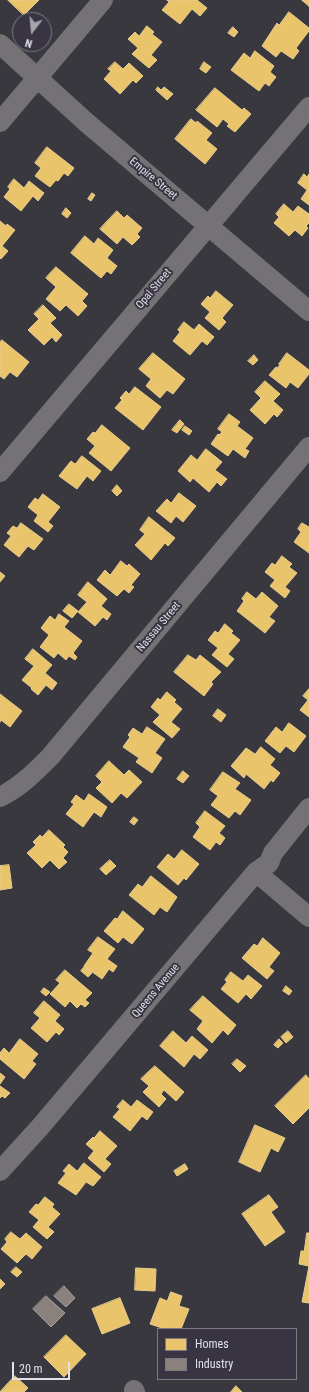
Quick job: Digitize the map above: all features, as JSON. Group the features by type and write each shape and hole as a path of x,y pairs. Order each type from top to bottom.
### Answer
{"street":[{"path":"0,122 103,0"},
{"name":"Empire Street","path":"0,44 87,123 309,311"},
{"name":"Opal Street","path":"0,472 309,107"},
{"name":"Nassau Street","path":"0,797 26,781 50,757 309,447"},
{"name":"Queens Avenue","path":"0,1171 41,1126 256,872 269,863 273,853 309,808"},
{"path":"256,872 309,917"}],"building: Homes":[{"path":"8,0 39,0 27,12 21,12"},
{"path":"167,0 197,0 207,8 200,16 192,9 180,24 162,10 169,2"},
{"path":"302,0 309,0 309,6"},
{"path":"289,12 309,28 309,31 296,48 299,51 293,59 281,51 276,57 262,46 277,23 279,25"},
{"path":"147,26 154,32 152,34 162,42 151,55 157,60 149,68 132,54 138,48 128,39 135,32 139,36"},
{"path":"233,27 238,32 234,37 228,33"},
{"path":"255,51 274,66 270,72 276,77 269,86 265,83 259,91 231,70 244,53 250,58"},
{"path":"115,62 123,69 129,63 143,76 136,83 133,80 120,94 104,79 111,71 108,69"},
{"path":"204,62 211,67 206,73 200,69"},
{"path":"158,87 161,90 164,87 173,94 167,100 156,90"},
{"path":"215,88 242,110 244,108 251,114 235,132 227,126 229,124 223,119 217,127 196,110"},
{"path":"191,119 196,123 197,121 212,133 206,140 217,149 205,164 175,139"},
{"path":"47,147 74,168 68,176 64,173 58,181 56,180 50,187 35,176 41,168 35,163"},
{"path":"304,174 307,177 309,174 309,205 301,199 307,190 298,183"},
{"path":"14,179 24,188 29,181 44,193 38,201 33,196 21,211 4,197 10,189 8,187"},
{"path":"92,193 95,195 91,201 88,199"},
{"path":"284,204 293,212 298,206 309,214 309,223 306,226 308,228 302,236 295,230 289,236 274,223 279,217 276,214"},
{"path":"66,208 71,213 67,218 62,214"},
{"path":"117,211 124,218 127,215 142,228 137,234 140,237 132,245 123,237 117,244 100,229"},
{"path":"0,221 6,226 7,224 15,230 2,246 8,251 1,259 0,258"},
{"path":"85,236 94,244 98,238 113,250 107,258 117,266 111,274 107,271 101,278 71,253"},
{"path":"56,267 88,294 82,301 87,306 78,316 66,305 60,311 46,299 56,287 46,278"},
{"path":"216,291 233,305 222,318 226,322 219,330 205,318 210,312 201,304 208,296 210,298"},
{"path":"43,305 56,318 50,323 62,335 56,342 52,337 44,345 28,330 39,319 34,314"},
{"path":"184,322 194,330 199,324 214,337 207,345 202,341 190,355 173,341 180,332 178,330"},
{"path":"2,340 29,362 17,377 10,372 4,379 0,376 0,342"},
{"path":"153,353 185,379 173,394 167,390 160,398 146,386 151,379 139,369"},
{"path":"287,353 309,370 309,374 298,388 290,382 286,388 269,375 276,367 278,368 279,364"},
{"path":"254,355 258,360 253,365 248,361"},
{"path":"265,381 280,394 273,401 283,410 277,417 274,414 265,424 250,410 261,398 255,392"},
{"path":"135,387 161,407 143,430 115,408 122,400 120,398 126,391 129,394"},
{"path":"229,414 240,422 237,426 253,438 245,449 249,451 245,458 233,449 228,456 211,444 218,434 219,435 222,432 218,429"},
{"path":"180,420 184,424 177,433 172,430"},
{"path":"102,425 130,448 111,471 89,453 95,446 87,439"},
{"path":"185,426 192,431 189,435 182,430"},
{"path":"206,449 222,462 215,470 227,479 221,486 217,482 209,492 193,478 190,482 178,471 191,455 197,460"},
{"path":"82,456 101,471 93,481 87,476 77,489 59,476 71,461 75,464"},
{"path":"117,485 122,491 117,496 112,491"},
{"path":"179,493 196,506 183,522 176,516 171,523 156,511 167,499 171,503"},
{"path":"43,494 60,507 48,522 53,526 48,532 34,521 38,515 28,507 35,498 38,500"},
{"path":"149,517 175,538 168,546 165,543 151,560 135,545 145,534 140,530"},
{"path":"21,523 43,539 34,550 28,546 19,557 4,545 11,536 7,533 13,526 17,528"},
{"path":"302,523 309,527 309,553 294,542 301,532 298,529"},
{"path":"282,556 292,564 289,567 297,573 285,587 290,591 285,598 270,586 275,580 265,572 272,563 275,565"},
{"path":"121,561 127,566 129,564 140,574 131,585 134,587 129,593 124,589 117,596 97,580 105,570 110,575"},
{"path":"0,572 5,576 0,582"},
{"path":"88,582 107,599 101,606 111,614 107,620 103,617 95,626 78,612 87,602 78,595"},
{"path":"247,592 256,599 262,592 278,606 269,617 275,621 265,633 237,611 244,601 242,599"},
{"path":"69,604 78,611 72,618 63,611"},
{"path":"59,614 69,621 64,627 82,641 73,653 77,657 75,660 69,656 66,660 58,653 54,658 40,647 49,635 41,628 50,616 55,620"},
{"path":"225,624 233,631 231,633 240,640 228,654 234,659 227,667 212,655 218,648 208,640 215,631 218,633"},
{"path":"33,649 52,665 45,673 57,683 52,690 46,685 38,695 22,680 34,666 25,659"},
{"path":"188,655 196,660 200,655 221,672 211,682 213,684 204,696 174,672"},
{"path":"309,689 309,717 300,710 308,700 303,696"},
{"path":"167,692 176,700 174,702 182,709 171,722 180,729 172,738 153,722 160,715 151,707 158,698 160,700"},
{"path":"0,694 22,711 10,727 1,720 0,722"},
{"path":"218,709 226,715 221,722 213,716"},
{"path":"289,723 306,736 294,752 286,746 280,753 265,741 276,727 282,732"},
{"path":"147,727 165,739 155,753 162,758 152,773 136,762 139,758 123,747 130,737 128,735 133,728 142,734"},
{"path":"261,747 275,759 270,765 280,773 273,782 271,780 264,789 246,774 244,778 231,766 246,748 255,754"},
{"path":"109,761 124,775 129,770 142,782 127,798 121,793 112,803 96,788 102,782 96,776"},
{"path":"183,771 189,776 183,783 177,779"},
{"path":"223,772 240,783 235,789 251,800 240,815 235,811 229,818 211,805 218,796 210,790"},
{"path":"89,794 107,807 101,817 94,812 83,827 66,814 74,804 71,802 76,795 84,801"},
{"path":"205,811 225,826 219,833 225,838 220,845 216,842 210,850 193,837 200,827 196,823"},
{"path":"134,817 138,820 134,825 130,822"},
{"path":"49,830 65,845 63,847 68,852 63,858 67,862 59,869 50,860 42,868 27,853 36,845 33,842 40,835 42,837"},
{"path":"182,850 199,864 186,880 184,878 178,885 157,867 168,854 174,859"},
{"path":"110,860 116,866 106,875 100,869"},
{"path":"9,865 12,888 0,890 0,866"},
{"path":"151,876 177,897 167,912 160,907 154,915 129,895 138,884 142,887"},
{"path":"123,911 144,929 132,944 123,937 118,943 104,931"},
{"path":"98,937 115,949 107,959 117,966 113,972 109,969 102,979 84,966 93,953 88,950"},
{"path":"263,938 280,953 269,967 274,971 267,979 242,958 254,944 257,946"},
{"path":"85,966 92,973 88,977 81,971"},
{"path":"65,970 92,993 85,1000 89,1003 85,1007 81,1004 77,1008 70,1001 65,1007 50,994 60,983 56,980"},
{"path":"231,972 243,981 248,975 262,986 251,999 246,994 238,1003 221,989 227,982 225,980"},
{"path":"286,986 292,991 289,995 283,991"},
{"path":"44,988 50,992 46,996 41,992"},
{"path":"203,996 236,1025 228,1035 223,1030 212,1043 197,1029 203,1021 190,1010"},
{"path":"44,1001 60,1015 55,1021 64,1029 59,1035 56,1032 47,1042 31,1028 40,1018 34,1013"},
{"path":"173,1031 186,1043 192,1036 208,1050 200,1059 194,1054 184,1067 160,1046"},
{"path":"288,1031 293,1037 286,1043 281,1037"},
{"path":"20,1039 38,1054 32,1061 36,1064 24,1079 0,1059 0,1053 4,1048 9,1053"},
{"path":"279,1039 283,1043 278,1048 274,1045"},
{"path":"237,1059 246,1066 240,1072 232,1064"},
{"path":"155,1066 184,1092 176,1101 164,1090 161,1094 166,1099 159,1107 143,1092 149,1086 141,1079"},
{"path":"0,1073 5,1077 0,1084"},
{"path":"306,1075 309,1079 309,1108 293,1124 275,1106"},
{"path":"0,1086 10,1093 5,1098 2,1096 0,1098"},
{"path":"123,1100 131,1107 137,1100 153,1112 147,1120 142,1116 130,1131 113,1117 120,1109 117,1107"},
{"path":"255,1125 285,1138 278,1152 271,1148 260,1172 239,1162"},
{"path":"100,1131 117,1146 105,1159 111,1164 104,1172 88,1158 94,1151 86,1144"},
{"path":"84,1163 101,1177 93,1186 86,1182 76,1195 58,1183 66,1173 63,1171 69,1164 77,1171"},
{"path":"185,1164 188,1169 177,1176 174,1171"},
{"path":"269,1195 278,1207 271,1212 285,1232 265,1246 242,1214"},
{"path":"45,1197 54,1204 52,1207 60,1214 48,1227 54,1232 47,1239 33,1227 39,1220 29,1212"},
{"path":"11,1232 20,1239 26,1233 42,1247 32,1259 26,1254 17,1263 1,1249 7,1242 5,1239"},
{"path":"307,1233 309,1233 309,1266 299,1264 301,1251 304,1251"},
{"path":"309,1266 309,1303 302,1302"},
{"path":"16,1267 22,1272 17,1277 11,1272"},
{"path":"136,1268 156,1269 155,1291 135,1290"},
{"path":"0,1279 5,1284 0,1289"},
{"path":"171,1292 182,1296 179,1306 189,1309 181,1328 162,1328 150,1324 160,1298 167,1301"},
{"path":"120,1298 130,1323 102,1334 92,1309"},
{"path":"66,1335 86,1354 64,1377 44,1357"},
{"path":"15,1376 28,1388 24,1392 0,1392"},
{"path":"236,1386 242,1392 231,1392"}],"building: Industry":[{"path":"64,1286 75,1298 66,1307 54,1296"},
{"path":"46,1296 65,1313 51,1327 33,1309"}]}
